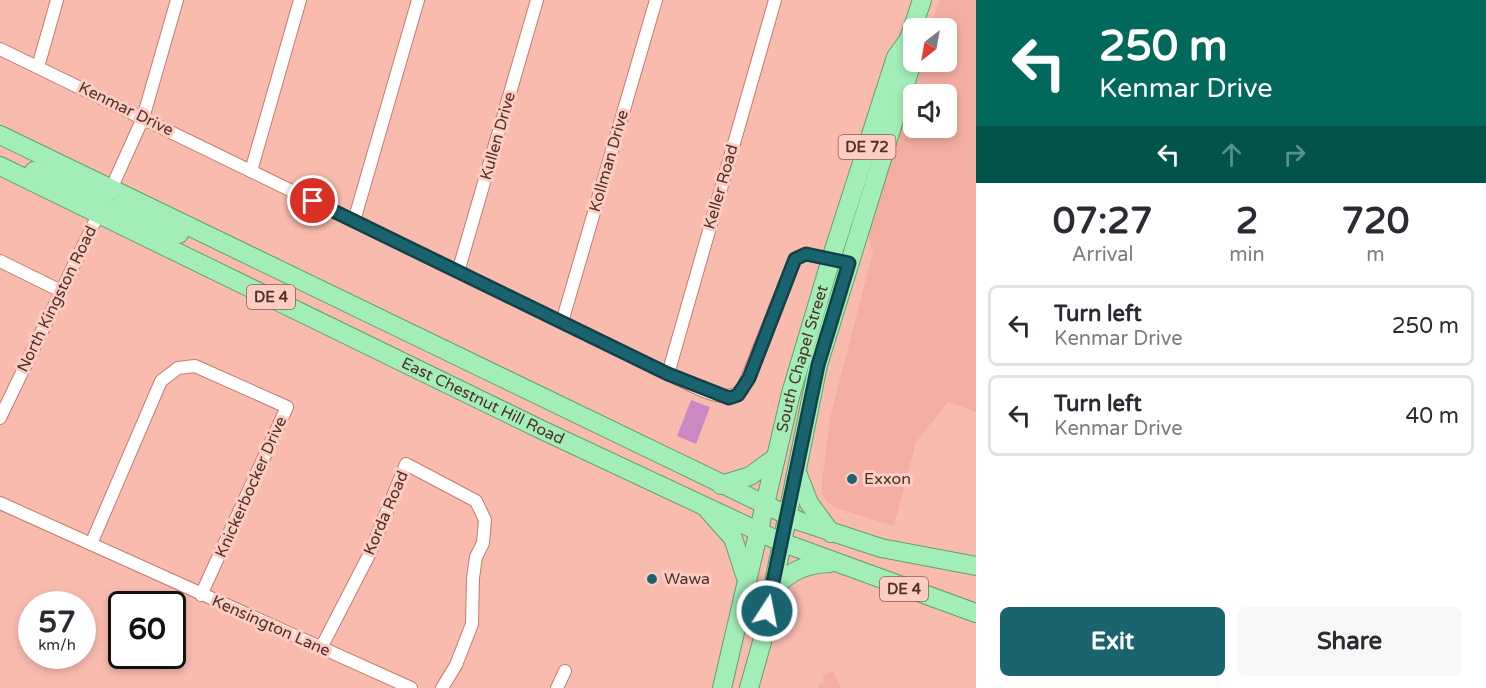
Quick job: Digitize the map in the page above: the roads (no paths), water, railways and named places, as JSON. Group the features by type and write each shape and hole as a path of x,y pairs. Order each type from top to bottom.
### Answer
{"main road":[{"name":"South Chapel Street","path":"749,688 762,642 840,261 896,57 909,39 922,0"},
{"name":"East Chestnut Hill Road","path":"0,135 764,505 831,533 902,552 976,566"},
{"name":"East Chestnut Hill Road","path":"0,165 542,430 781,542 833,563 976,613"},
{"path":"0,165 19,166 95,196 105,194 111,189"},
{"path":"99,213 118,208 208,246 252,258"},
{"name":"South Chapel Street","path":"722,688 791,393 840,261"},
{"path":"721,485 750,476 776,458"},
{"path":"796,469 808,502 831,533"},
{"path":"703,504 734,538 741,556 747,584"},
{"path":"771,590 795,569 809,564 833,563"}],"street":[{"path":"38,67 57,0"},
{"path":"111,189 143,118 177,0"},
{"path":"251,171 300,0"},
{"path":"354,221 418,0"},
{"name":"Kullen Drive","path":"458,272 537,0"},
{"name":"Kollman Drive","path":"562,322 656,0"},
{"name":"Keller Road","path":"668,374 775,0"},
{"name":"Kenmar Drive","path":"0,49 668,374 718,396 729,398 738,395 749,378 790,265 795,259 806,254 840,261"},
{"name":"North Kingston Road","path":"0,418 99,213"},
{"path":"0,261 62,291"},
{"name":"Knickerbocker Drive","path":"91,544 161,381 169,372 178,368 195,366 287,407 201,595"},
{"name":"Korda Road","path":"321,648 370,553 406,464 476,501 485,520 483,543 476,557 473,578 472,624 456,665 442,688"},
{"name":"Kensington Lane","path":"0,503 411,688"},
{"path":"557,688 565,671"}],"place":[{"name":"Exxon","path":"852,479"},
{"name":"Wawa","path":"652,579"}]}
